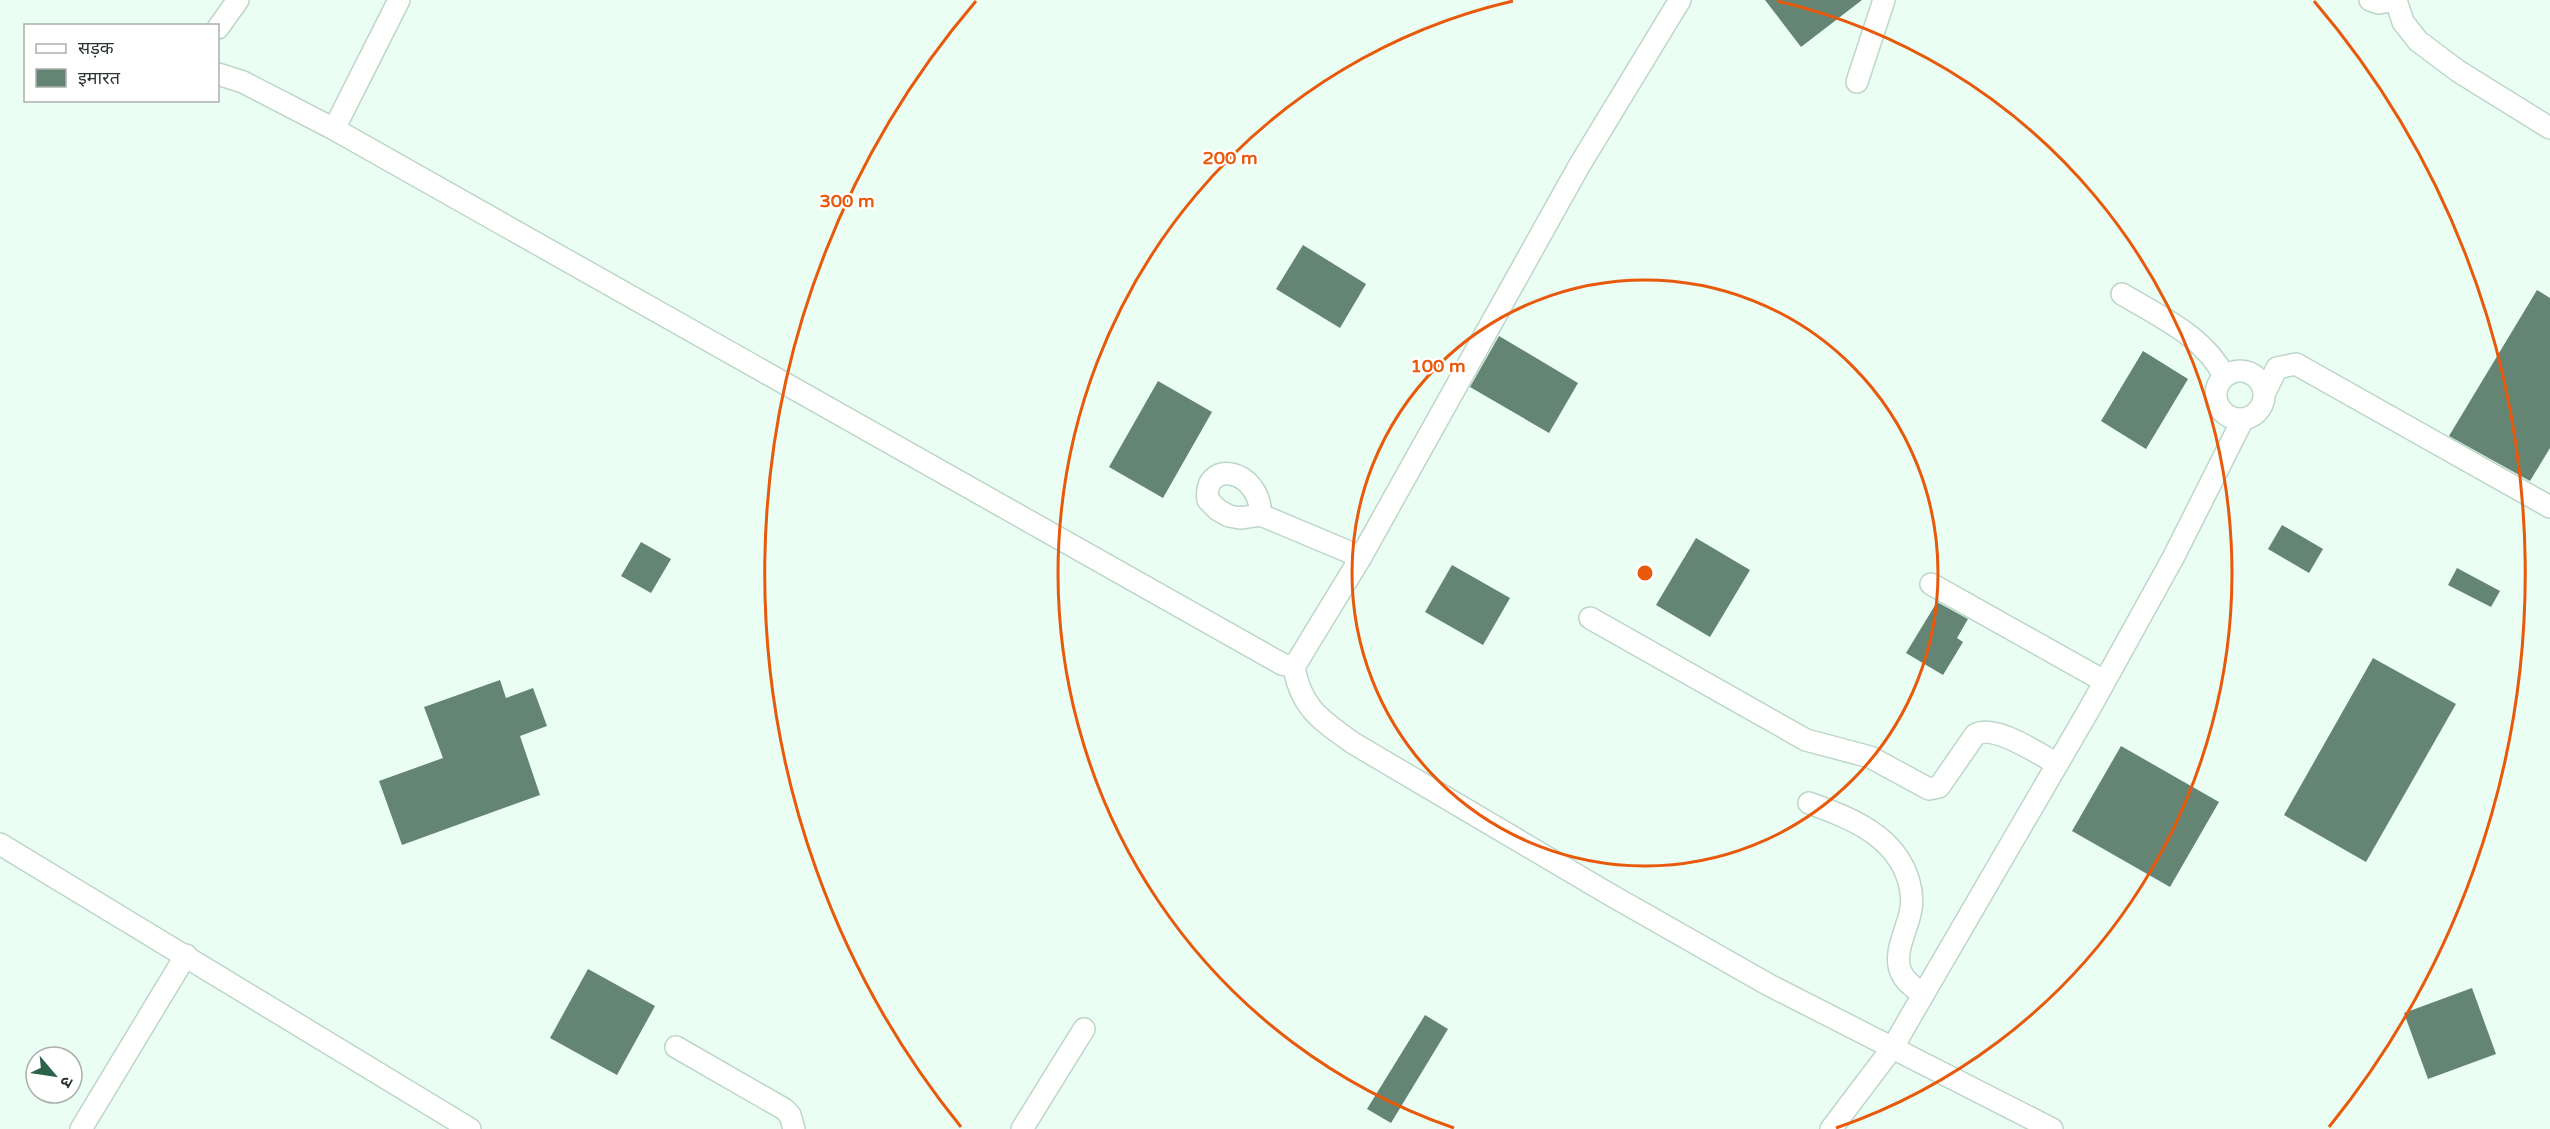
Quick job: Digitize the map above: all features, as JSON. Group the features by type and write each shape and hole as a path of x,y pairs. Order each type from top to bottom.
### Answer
{"street":[{"path":"219,27 238,0"},
{"path":"334,129 399,0"},
{"path":"1680,0 1573,176 1361,557 1294,667 1298,689 1309,707 1326,724 1353,743 1609,894 1769,985 2052,1129"},
{"path":"1857,82 1884,0"},
{"path":"2370,0 2379,3 2396,0 2403,22 2418,41 2458,71 2550,128"},
{"path":"219,74 243,82 334,129 1282,664 1294,667"},
{"path":"2122,294 2198,341 2212,354 2224,376"},
{"path":"2265,392 2260,380 2250,372 2236,370 2224,376 2217,389 2218,404 2228,416 2243,419 2249,417 2259,410 2277,368 2296,364 2550,507"},
{"path":"1831,1129 1893,1047 2173,558 2243,419"},
{"path":"1261,515 1361,557"},
{"path":"1931,584 2104,681"},
{"path":"1590,618 1806,741 1870,757 1929,789 1939,787 1975,735 1980,732 1996,732 2057,764"},
{"path":"1809,803 1859,822 1897,854 1912,894 1911,911 1900,951 1900,969 1907,982 1923,995"},
{"path":"0,844 186,955 442,1122 470,1129"},
{"path":"81,1129 186,955"},
{"path":"1022,1129 1084,1029"},
{"path":"676,1047 784,1109 790,1115 794,1129"}],"building":[{"path":"1765,0 1862,0 1801,47"},
{"path":"1303,245 1366,284 1340,328 1276,289"},
{"path":"2537,290 2550,298 2550,448 2530,481 2449,436"},
{"path":"1499,336 1578,383 1549,433 1470,387"},
{"path":"2143,351 2188,379 2146,449 2101,421"},
{"path":"1158,381 1212,412 1163,498 1109,467"},
{"path":"2282,525 2323,549 2309,573 2268,549"},
{"path":"1696,538 1750,570 1710,637 1656,605"},
{"path":"641,542 671,559 651,593 621,576"},
{"path":"1452,565 1510,598 1483,645 1425,612"},
{"path":"2457,568 2500,591 2491,607 2448,585"},
{"path":"1937,602 1968,619 1957,638 1963,642 1943,675 1906,653"},
{"path":"2373,658 2456,704 2366,862 2284,815"},
{"path":"500,680 506,698 533,688 547,726 520,736 540,795 402,845 379,781 443,758 424,707"},
{"path":"2121,746 2219,802 2170,887 2072,831"},
{"path":"588,969 655,1006 617,1075 550,1038"},
{"path":"2472,988 2496,1054 2428,1079 2404,1013"},
{"path":"1425,1015 1448,1029 1391,1123 1367,1109"}]}
